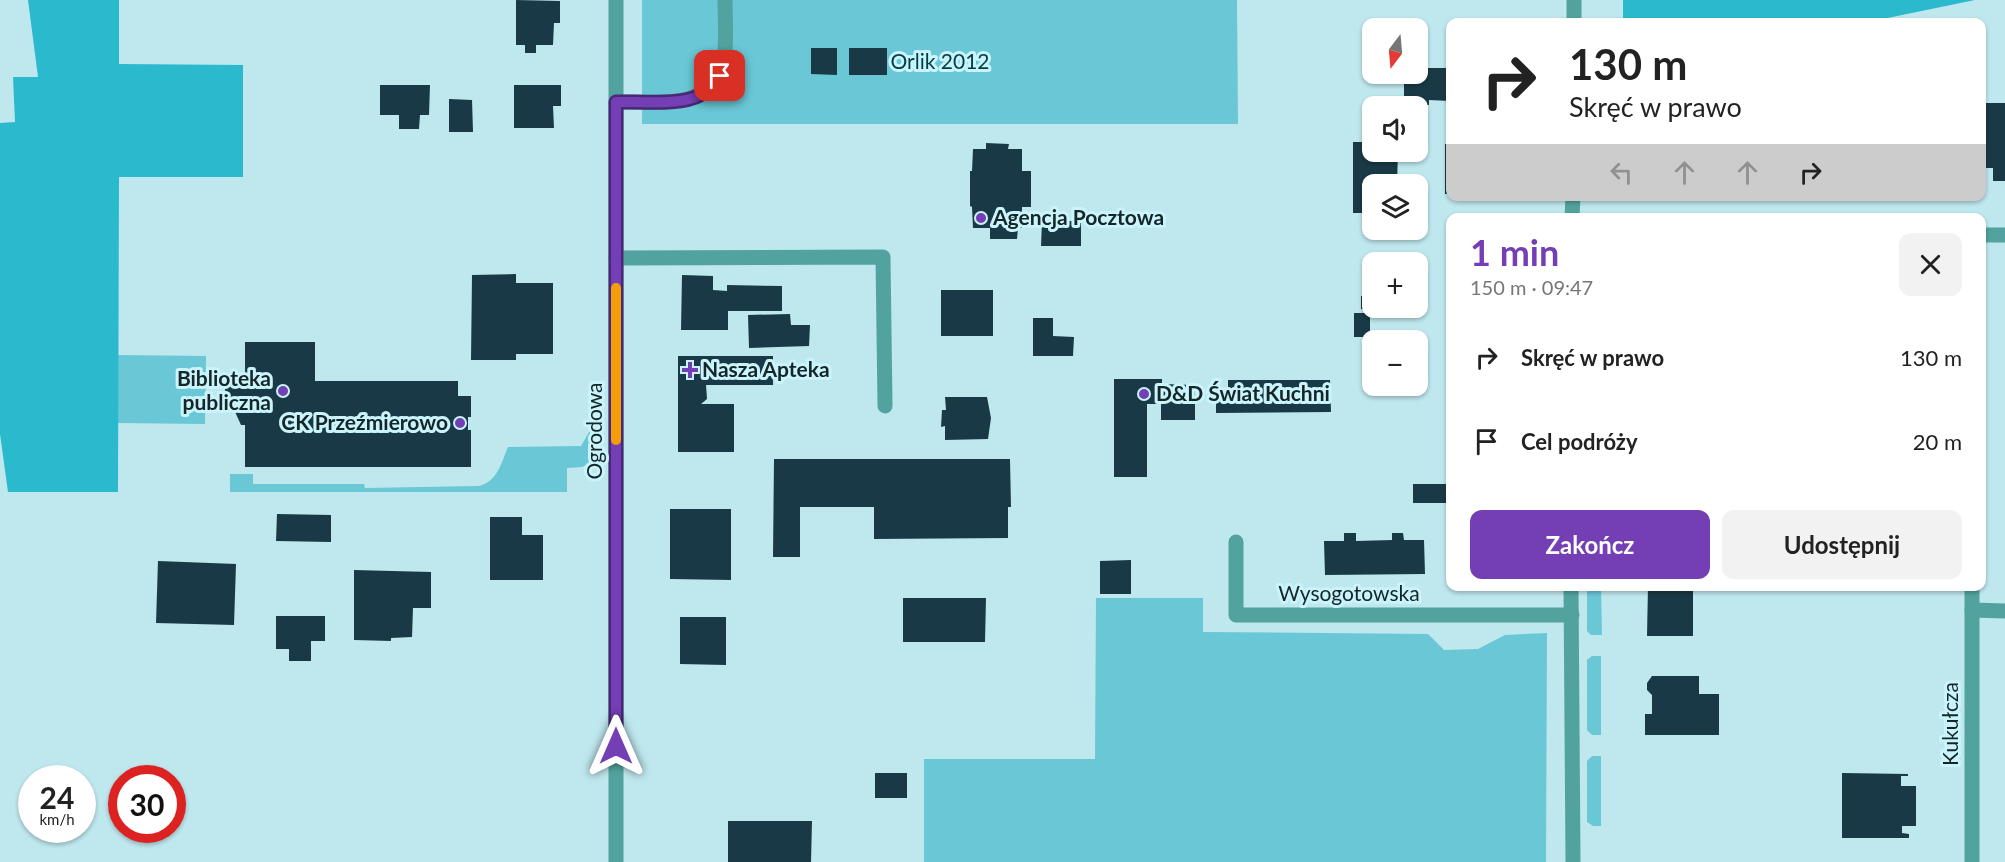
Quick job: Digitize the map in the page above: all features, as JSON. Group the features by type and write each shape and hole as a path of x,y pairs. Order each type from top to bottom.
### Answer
{"street":[{"name":"Ogrodowa","path":"616,0 616,862"},
{"path":"616,102 683,100 698,97 709,89 720,76 724,59 725,0"},
{"path":"1574,0 1574,18"},
{"path":"1986,235 2005,235"},
{"path":"616,258 883,257 885,406"},
{"name":"Wysogotowska","path":"1236,542 1236,615 1572,615"},
{"path":"1571,591 1573,862"},
{"name":"Kukułcza","path":"1972,591 1972,862"},
{"path":"1972,610 2005,611"}],"green space":[{"name":"Orlik 2012","path":"642,0 1237,0 1238,124 642,124"},
{"path":"118,355 206,356 205,424 118,423"},
{"path":"592,427 592,462 582,467 567,468 567,492 230,492 230,474 253,474 253,484 364,484 365,488 479,486 495,476 508,447 581,446"},
{"path":"1587,591 1601,591 1602,635 1591,635 1587,631"},
{"path":"1096,598 1203,598 1203,632 1428,634 1444,650 1478,649 1505,635 1547,633 1546,862 924,862 924,759 1095,759"},
{"path":"1592,656 1601,656 1601,735 1592,735 1587,730 1587,660"},
{"path":"1592,756 1601,756 1601,826 1593,826 1587,822 1587,761"}],"shaded area":[{"path":"28,0 119,0 119,64 243,65 243,177 119,177 118,492 8,492 0,434 0,123 15,122 13,77 38,77"},
{"path":"1623,0 1975,0 1887,18 1623,18"}],"building":[{"path":"516,0 560,1 560,23 554,23 553,45 536,45 536,53 525,53 525,45 516,45"},
{"path":"811,48 837,48 837,75 811,74"},
{"path":"849,48 887,48 887,75 849,75"},
{"path":"1428,68 1446,68 1446,101 1429,100 1428,105 1428,96 1404,96 1404,84 1428,84"},
{"path":"380,85 430,85 429,115 420,115 419,129 399,129 399,115 380,115"},
{"path":"514,85 561,85 561,106 553,106 554,128 514,128"},
{"path":"449,99 472,100 473,132 449,132"},
{"path":"1986,103 2005,103 2005,181 1993,181 1993,168 1986,168"},
{"path":"1353,142 1362,142 1362,162 1398,162 1397,174 1362,174 1362,213 1353,213"},
{"path":"986,143 1009,144 1008,149 1022,149 1022,171 1031,171 1031,207 1022,207 1022,228 1018,228 1017,239 990,239 990,228 973,228 972,207 970,206 970,171 972,171 973,149 986,149"},
{"path":"1445,144 1446,144 1446,194"},
{"path":"1042,221 1081,221 1081,246 1041,246"},
{"path":"516,274 516,283 553,283 553,354 516,354 516,360 471,360 472,275"},
{"path":"682,275 713,276 713,290 727,291 727,285 782,286 782,311 728,311 728,330 681,330"},
{"path":"941,290 993,290 993,336 941,336"},
{"path":"1354,313 1362,313 1362,318 1370,318 1370,330 1362,330 1362,337 1354,337"},
{"path":"790,314 791,325 810,325 809,346 749,348 748,315"},
{"path":"1033,318 1053,318 1053,336 1074,337 1073,356 1033,356"},
{"path":"245,342 315,342 315,381 458,381 458,396 471,396 471,417 468,417 468,430 471,430 471,467 245,467 245,425 241,425 221,381 245,381"},
{"path":"678,356 773,356 773,385 706,385 707,399 701,404 734,404 734,452 678,452"},
{"path":"1114,379 1162,379 1162,384 1195,385 1195,420 1161,420 1161,404 1147,404 1147,477 1114,477"},
{"path":"1228,380 1330,380 1331,412 1216,413 1216,391 1228,391"},
{"path":"945,397 987,397 991,418 988,439 945,440 945,426 941,427 942,410 946,410"},
{"path":"774,459 1010,459 1011,507 1008,507 1008,538 874,539 874,507 800,507 800,557 773,557"},
{"path":"1413,484 1446,484 1446,503 1413,503"},
{"path":"670,509 731,509 731,580 670,579"},
{"path":"277,514 331,515 331,542 276,541"},
{"path":"490,517 522,517 522,535 543,535 543,580 490,580"},
{"path":"1344,533 1356,533 1356,541 1392,540 1392,533 1403,533 1404,540 1424,540 1425,574 1325,575 1324,541 1344,541"},
{"path":"1131,560 1131,594 1100,594 1100,561"},
{"path":"158,561 236,564 234,625 156,623"},
{"path":"354,570 431,572 431,608 413,608 412,637 391,638 391,641 354,640"},
{"path":"1648,591 1693,591 1693,636 1647,636"},
{"path":"903,598 986,598 985,642 903,642"},
{"path":"276,616 325,616 325,641 311,641 311,661 289,661 289,649 276,649"},
{"path":"680,617 726,617 726,665 680,664"},
{"path":"1652,676 1699,676 1699,694 1719,694 1719,735 1645,735 1645,714 1652,714 1652,695 1647,690 1647,683"},
{"path":"875,773 907,773 907,798 875,798"},
{"path":"1842,773 1908,774 1908,776 1901,776 1901,786 1916,786 1916,826 1902,826 1902,833 1909,834 1909,838 1842,838"},
{"path":"728,821 812,821 811,862 728,862"}],"slow traffic":[{"path":"616,288 616,440"}],"place":[{"name":"Agencja Pocztowa","path":"981,218"},
{"name":"Nasza Apteka","path":"690,370"},
{"name":"Biblioteka publiczna","path":"283,391"},
{"name":"D&D Świat Kuchni","path":"1144,394"},
{"name":"CK Przeźmierowo","path":"460,423"}],"route":[{"path":"616,746 616,102 683,100 698,97 709,89 720,76"}]}
